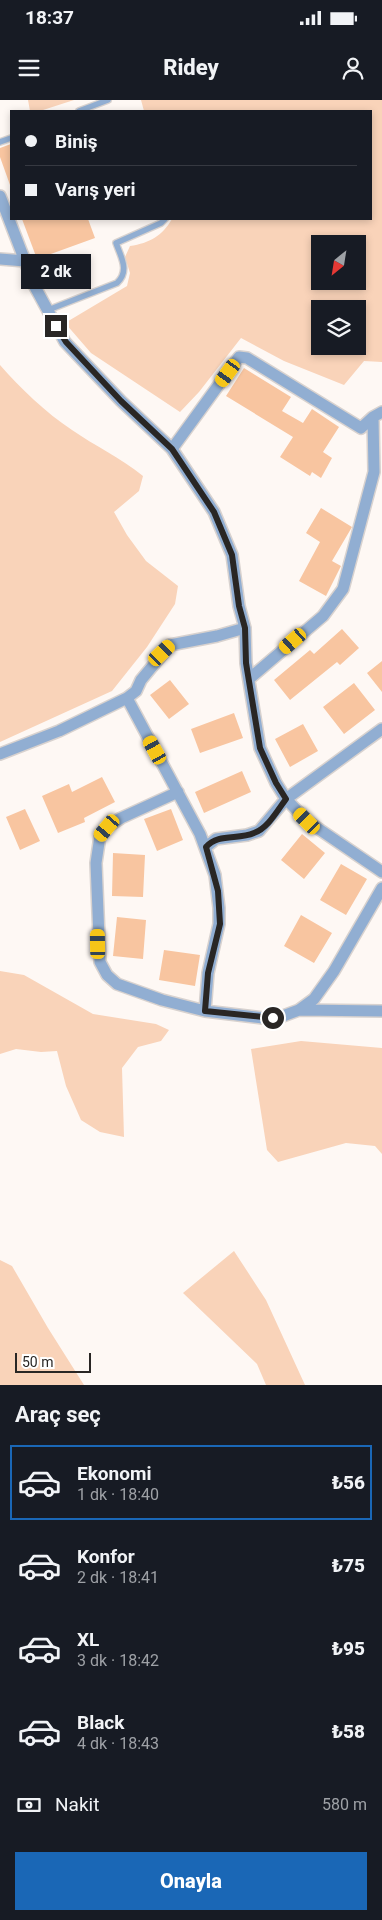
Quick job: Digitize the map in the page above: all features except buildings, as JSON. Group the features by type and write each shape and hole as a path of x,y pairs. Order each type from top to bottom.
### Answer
{"street":[{"path":"0,196 35,287 66,342 121,401 172,449 214,512 232,555 239,606 245,628 246,663 260,748 276,783 286,799 307,821 382,872"},
{"path":"0,258 25,261"},
{"path":"172,449 239,357 247,358 360,428 377,415"},
{"path":"249,679 323,616 343,589 374,472 377,415"},
{"path":"0,754 59,731 127,698 136,691 140,680 170,645 217,636 245,628"},
{"path":"127,698 206,847 218,891 220,924 208,973 205,1011"},
{"path":"206,847 216,839 247,835 259,831 286,799 382,729"},
{"path":"178,792 121,818 107,828 100,836 96,862 100,962 107,975 117,984 162,1000 205,1011 263,1018 283,1016 299,1010 314,999 334,971 382,888"},
{"path":"299,1010 382,1011"}],"lane":[{"path":"83,110 108,100"},
{"path":"48,310 117,283 122,278 124,266 116,243 164,220"}],"shaded area":[{"path":"28,100 74,100 43,110 30,110"},
{"path":"141,100 382,100 382,362 364,361 344,385 284,361 241,338 199,392 180,412 91,353 65,323 127,286 130,273 125,257 130,246 149,241 160,234 171,220 372,220 372,110 144,110"},
{"path":"0,365 52,416 143,476 139,491 114,512 127,535 146,561 178,586 175,604 147,647 112,691 0,742"},
{"path":"0,971 24,975 93,1014 156,1024 169,1030 161,1041 138,1047 122,1068 124,1137 100,1132 81,1120 66,1086 57,1051 41,1052 16,1049 0,1054"},
{"path":"301,1041 382,1048 382,1154 375,1146 346,1143 278,1162 267,1150 251,1049"},
{"path":"234,1251 266,1300 305,1385 266,1385 257,1364 183,1293"},
{"path":"0,1260 12,1266 84,1385 0,1385"}],"route":[{"path":"56,326 66,342 121,401 172,449 214,512 232,555 239,606 245,628 246,663 260,748 276,783 286,799 259,831 247,835 216,839 206,847 218,891 220,924 208,973 205,1011 273,1018"}]}
